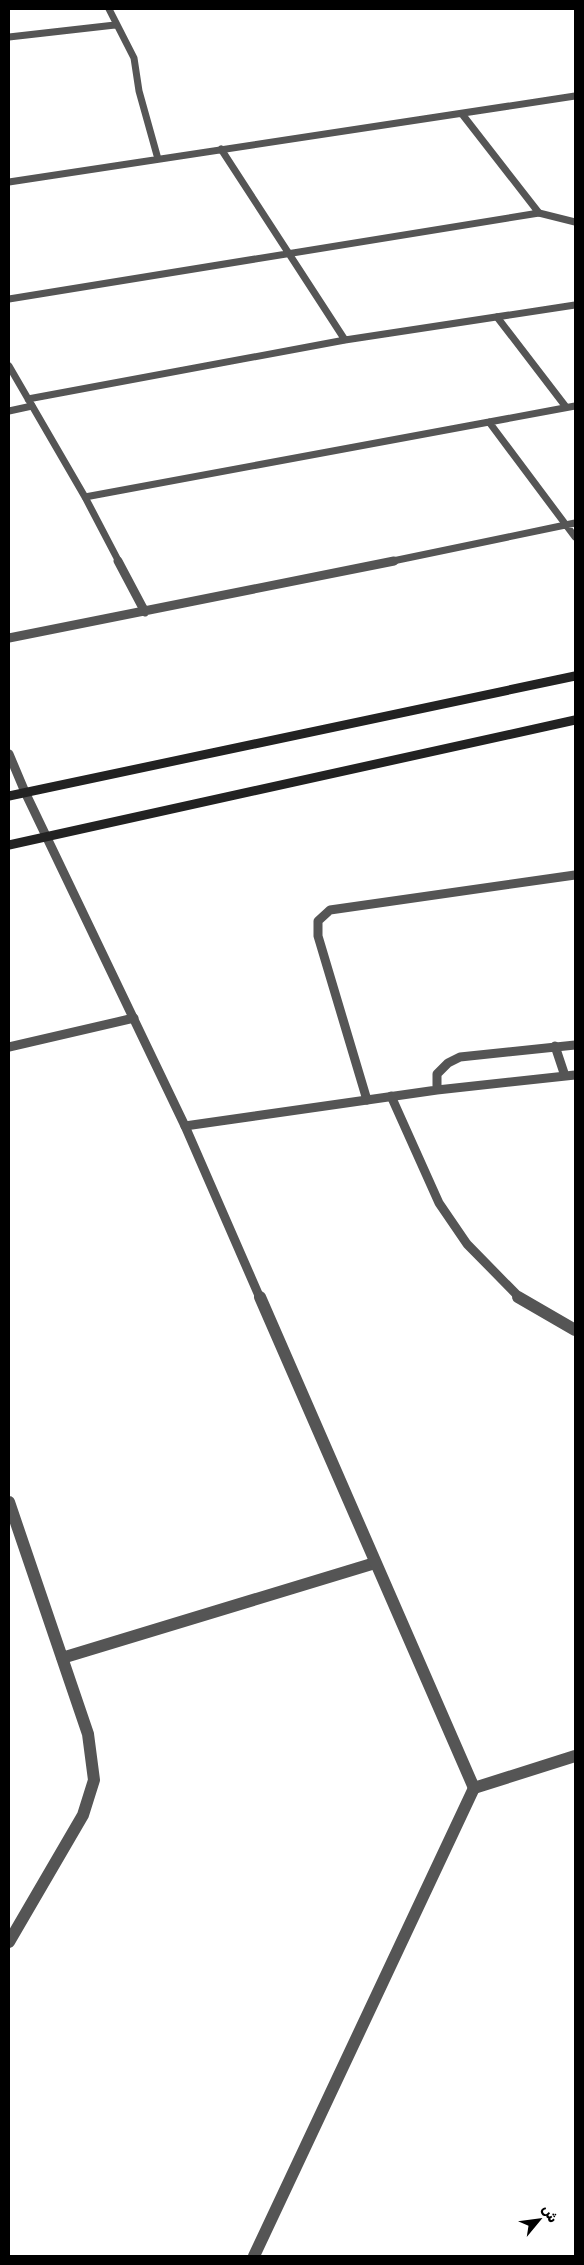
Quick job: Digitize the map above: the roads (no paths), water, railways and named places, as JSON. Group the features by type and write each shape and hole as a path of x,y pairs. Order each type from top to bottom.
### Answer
{"main road":[{"path":"9,796 575,676"},
{"path":"9,845 575,720"}],"street":[{"path":"117,9 109,9 115,25 134,58 139,91 158,159"},
{"path":"9,37 115,25"},
{"path":"9,182 575,96"},
{"path":"462,114 539,213"},
{"path":"221,149 345,340"},
{"path":"9,299 539,213 575,222"},
{"path":"9,411 30,403 345,340 575,305"},
{"path":"497,317 566,408"},
{"path":"9,366 85,497 145,612"},
{"path":"85,497 575,406"},
{"path":"490,422 571,524 575,537"},
{"path":"9,638 145,612 571,524"},
{"path":"9,754 25,792 48,836 184,1126 474,1788"},
{"path":"367,1100 318,936 318,921 330,910 353,906 404,902 575,875"},
{"path":"9,1047 134,1018"},
{"path":"437,1090 437,1074 448,1063 460,1057 575,1045"},
{"path":"184,1126 437,1090 570,1076 555,1046"},
{"path":"391,1096 439,1203 467,1244 516,1296 575,1330"},
{"path":"9,1502 88,1734 94,1780 83,1815 9,1942"},
{"path":"62,1658 375,1563"},
{"path":"254,2256 474,1788 575,1756"}]}
